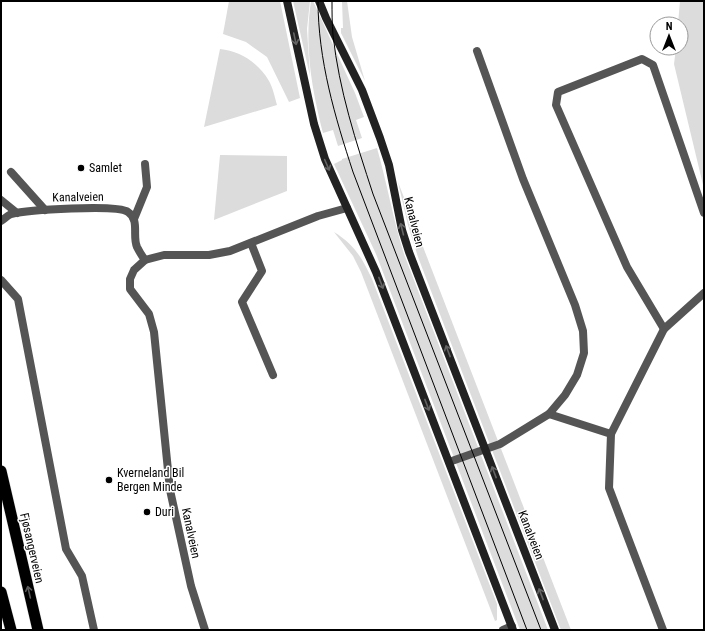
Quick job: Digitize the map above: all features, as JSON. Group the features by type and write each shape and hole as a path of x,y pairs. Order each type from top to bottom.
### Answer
{"highway":[{"name":"Fjøsangerveien","path":"1,471 38,630"},
{"path":"1,592 11,630"}],"main road":[{"path":"287,1 314,124 325,159 376,272 513,628"},
{"name":"Kanalveien","path":"319,1 362,90 380,138 390,172 402,230 555,630"}],"street":[{"path":"449,462 500,444 549,414 565,395 577,375 584,353 583,330 523,179 477,51"},
{"path":"664,329 627,267 556,106 558,92 642,59 653,65 704,214"},
{"path":"145,164 147,187 134,219 136,246 145,260 164,255 209,256 230,251 318,216 347,208"},
{"path":"11,172 45,210"},
{"path":"1,200 17,213"},
{"name":"Kanalveien","path":"1,221 9,215 17,213 88,208 128,211 134,219"},
{"path":"251,243 262,271 242,302 273,375"},
{"name":"Kanalveien","path":"145,260 134,270 130,279 130,289 149,314 154,332 170,490 191,586 205,630"},
{"path":"1,280 18,299 66,549 82,576 94,630"},
{"path":"663,630 609,488 611,434 664,329 704,293"},
{"path":"549,414 611,434"},
{"path":"503,630 513,628"}],"shaded area":[{"path":"229,1 280,1 300,98 289,102 267,57 246,42 223,34"},
{"path":"293,1 310,1 307,29 310,76"},
{"path":"311,1 313,1 355,93 364,117 356,120 362,138 338,146 333,130 323,133 313,84 310,67 308,34"},
{"path":"342,1 347,1 352,37 365,81 341,33 341,28 343,28"},
{"path":"680,1 704,1 704,189 674,64 675,56 689,56 689,16 679,16"},
{"path":"220,49 235,52 254,63 265,75 270,84 277,105 204,127"},
{"path":"377,148 404,254 548,630 520,630 376,254 334,164 342,159"},
{"path":"220,155 287,156 287,191 214,220"},
{"path":"398,182 571,630 561,630 418,257 408,225"},
{"path":"334,232 353,247 372,279 497,604 497,620 495,621 361,272 353,256"}],"tram line":[{"path":"318,1 324,67 334,109 353,172 527,630"},
{"path":"332,1 333,35 339,76 354,135 373,194 541,630"}],"place":[{"name":"Samlet","path":"81,168"},
{"name":"Kverneland Bil Bergen Minde","path":"109,480"},
{"name":"Duri","path":"147,512"}]}
